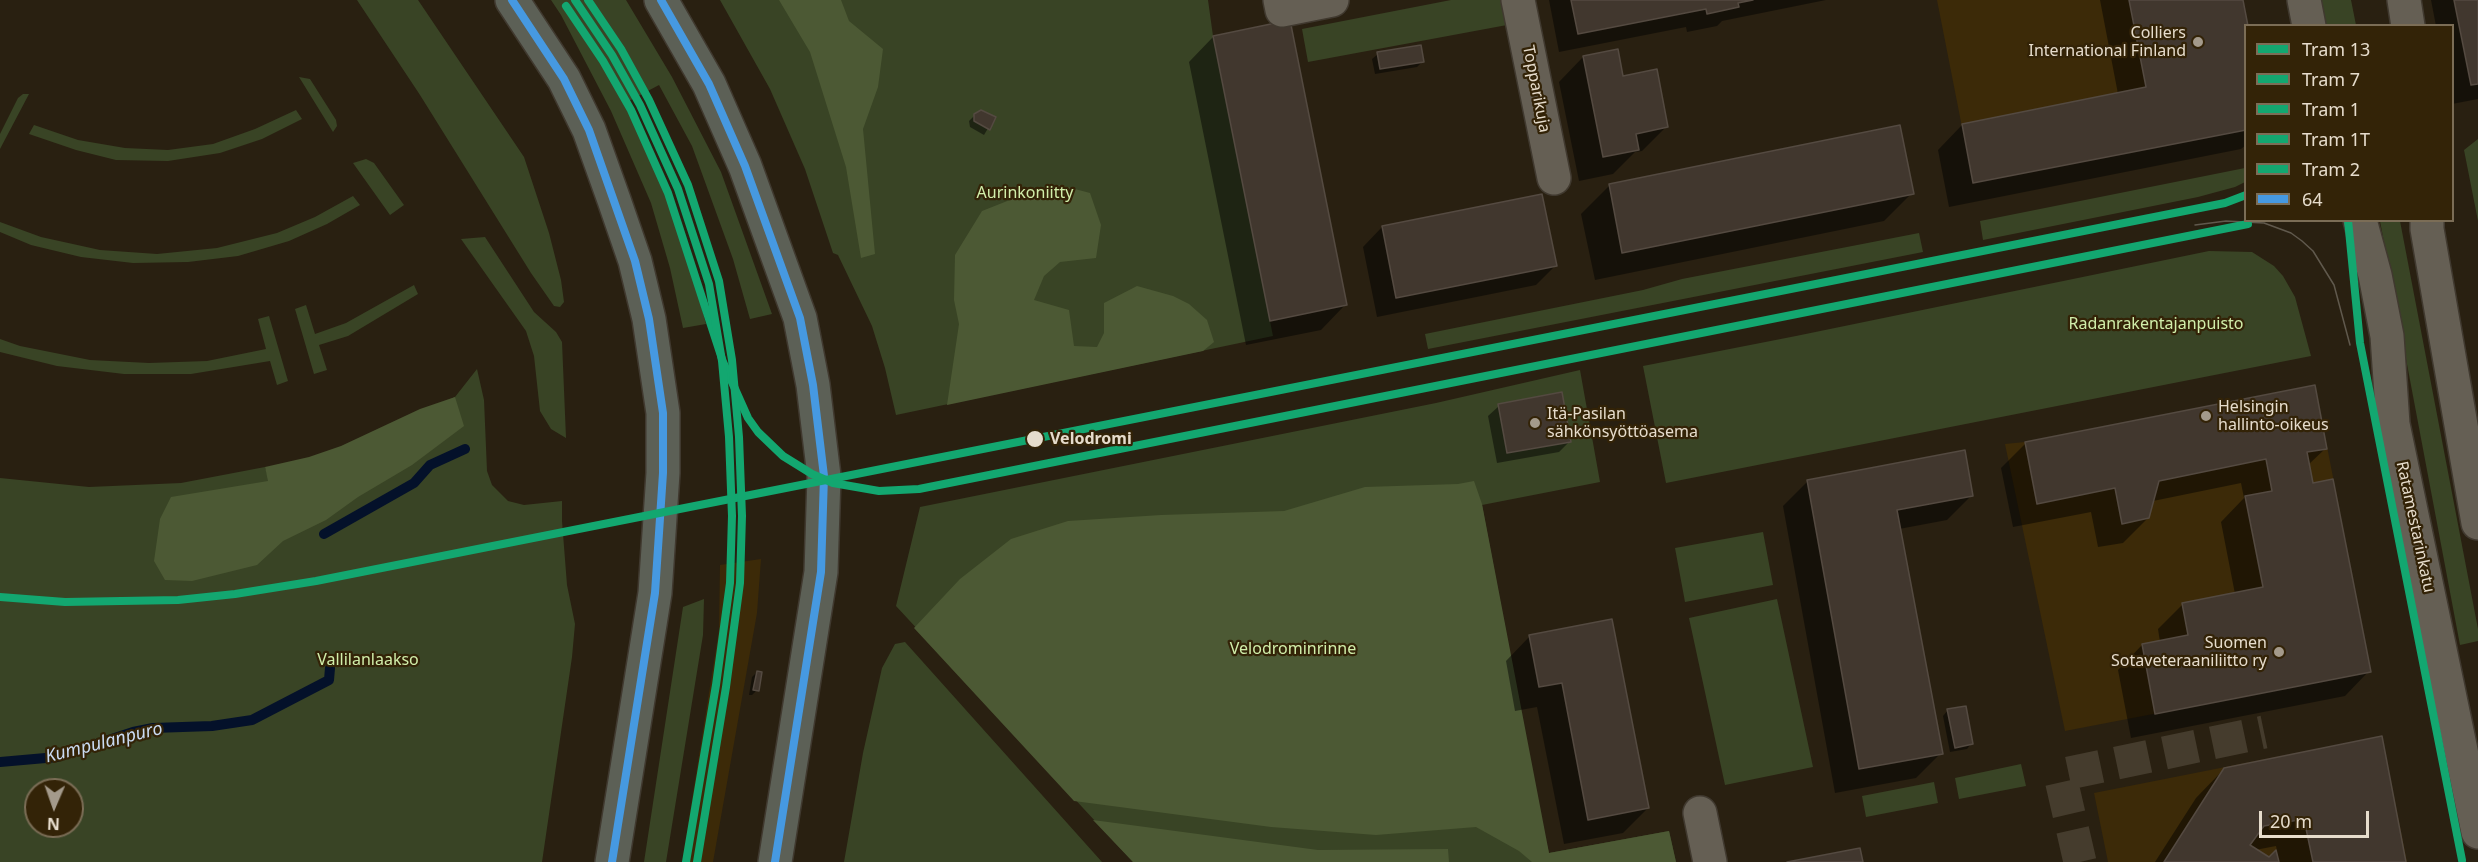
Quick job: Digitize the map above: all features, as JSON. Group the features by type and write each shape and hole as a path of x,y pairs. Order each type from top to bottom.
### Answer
{"main road":[{"path":"512,0 564,79 589,130 615,200 635,261 649,319 663,413 663,473 655,593 612,862"},
{"path":"661,0 709,84 746,166 800,318 813,385 825,497 821,572 775,862"}],"street":[{"path":"1281,5 1332,0"},
{"name":"Topparikuja","path":"1518,0 1554,178"},
{"path":"2304,0 2309,24"},
{"path":"2403,0 2408,24"},
{"name":"Ratamestarinkatu","path":"2361,222 2375,275 2387,336 2393,424 2478,832"},
{"path":"2427,222 2478,523"},
{"path":"1700,813 1710,862"}],"shaded area":[{"path":"1937,0 2243,0 2246,24 2244,130 1973,183"},
{"path":"2315,385 2371,672 2065,731 2005,444"},
{"path":"761,559 757,613 713,862 682,862 719,630 720,565"},
{"path":"2382,736 2407,862 2108,862 2094,793"}],"green space":[{"path":"357,0 418,0 524,157 549,233 561,280 564,302 560,307 554,306 531,273 420,95"},
{"path":"551,0 626,0 672,77 721,172 772,314 750,319 733,259 692,146 659,85 629,101 675,206 706,324 683,328 670,268 651,203 611,111"},
{"name":"Aurinkoniitty","path":"720,0 1208,0 1213,36 1273,336 896,415 872,326 838,255 833,253 805,169 770,89"},
{"path":"779,0 841,0 849,21 883,49 878,87 863,129 875,254 861,258 846,167 810,52"},
{"path":"1451,0 1502,0 1507,25 1308,62 1302,29"},
{"path":"2317,0 2351,0 2356,24 2322,24"},
{"path":"299,77 310,79 336,120 337,126 333,132"},
{"path":"23,94 29,94 0,149 0,134 18,98"},
{"path":"296,110 302,119 262,139 220,153 168,161 116,160 76,150 29,134 34,125 78,140 125,148 168,150 213,144 255,129"},
{"path":"2478,139 2478,221 2464,150"},
{"path":"366,159 374,163 404,205 390,215 353,163"},
{"path":"2244,168 2244,182 2235,187 2198,197 1983,240 1980,221"},
{"path":"1060,185 1090,193 1101,225 1096,258 1060,262 1044,276 1034,300 1069,310 1074,346 1097,347 1104,333 1104,303 1137,286 1173,296 1189,304 1207,320 1214,342 1203,351 947,405 959,324 954,300 955,255 982,211 1030,192"},
{"path":"353,196 360,205 327,224 289,241 238,256 188,262 133,263 81,257 31,245 0,232 0,222 41,237 100,250 157,254 217,248 277,233 315,217"},
{"path":"2380,222 2400,222 2478,629 2478,641 2460,645"},
{"path":"1919,233 1923,252 1428,349 1425,334 1643,290 1682,279"},
{"path":"485,237 534,312 556,332 562,342 566,438 551,429 540,411 534,356 526,331 461,239"},
{"name":"Radanrakentajanpuisto","path":"2209,251 2252,252 2274,266 2283,276 2295,297 2311,356 1666,483 1643,366"},
{"path":"414,285 418,294 348,336 319,345 327,370 314,374 295,309 306,305 315,334 346,323"},
{"path":"269,316 288,381 277,385 270,361 191,374 124,374 57,366 0,352 0,339 20,346 90,360 149,363 207,361 266,349 258,319"},
{"name":"Vallilanlaakso","path":"477,369 484,400 487,471 492,485 508,501 524,505 562,501 567,585 575,624 542,862 0,862 0,478 89,487 181,483 265,467 268,477 281,475 455,397"},
{"name":"Velodrominrinne","path":"1580,370 1600,482 1482,505 1543,828 1549,853 1669,831 1676,862 1133,862 896,606 920,507 1436,403"},
{"path":"455,397 464,426 412,465 358,497 326,520 283,541 257,565 192,581 165,580 154,561 160,519 171,497 268,481 265,467 309,457 341,446 420,409"},
{"name":"Velodrominrinne","path":"1474,481 1482,504 1549,853 1669,831 1676,862 1532,862 1519,851 1476,827 1376,835 1271,827 1074,801 914,628 960,579 1011,539 1068,521 1284,511 1365,487 1458,484"},
{"path":"1763,532 1773,585 1685,602 1675,548"},
{"path":"704,599 703,635 666,862 644,862 683,607"},
{"path":"1777,599 1813,767 1725,785 1689,618"},
{"path":"905,642 1102,862 844,862 863,753 882,668 895,644"},
{"path":"2021,764 2026,786 1959,799 1955,778"},
{"path":"1934,782 1938,803 1866,817 1862,796"},
{"path":"1093,820 1318,850 1448,849 1449,862 1133,862"}],"building":[{"path":"1571,0 1753,0 1738,3 1739,7 1707,14 1706,9 1578,34"},
{"path":"2129,0 2243,0 2248,24 2244,24 2244,130 1973,183 1962,124 2146,87"},
{"path":"2454,0 2478,0 2478,84 2471,85"},
{"path":"1290,20 1347,305 1270,321 1213,36"},
{"path":"1421,45 1424,62 1380,69 1377,52"},
{"path":"1618,49 1623,76 1657,69 1668,127 1636,134 1639,150 1603,157 1583,56"},
{"path":"981,110 996,117 990,130 974,121 974,114"},
{"path":"1900,125 1914,194 1622,253 1609,184"},
{"path":"1542,194 1557,266 1396,298 1382,226"},
{"path":"2315,385 2327,449 2307,452 2313,483 2333,479 2371,672 2155,714 2142,644 2188,635 2182,603 2263,587 2245,496 2272,491 2266,459 2159,481 2149,518 2122,524 2115,488 2037,504 2025,442"},
{"name":"Itä-Pasilan sähkönsyöttöasema","path":"1562,392 1571,442 1507,453 1498,404"},
{"path":"1965,450 1973,496 1897,510 1943,754 1859,769 1807,480"},
{"path":"1612,619 1649,808 1588,820 1562,683 1539,687 1529,635"},
{"path":"757,671 762,672 759,691 753,690"},
{"path":"1966,706 1973,744 1955,748 1947,709"},
{"path":"2382,736 2406,862 2313,862 2304,819 2264,826 2250,845 2269,857 2276,850 2279,862 2164,862 2224,768"},
{"path":"1860,848 1863,862 1787,862"}],"waterway":[{"name":"Kumpulanpuro","path":"324,534 414,483 430,465 465,449"},
{"name":"Kumpulanpuro","path":"0,762 57,757 133,732 153,728 212,726 252,720 329,680 330,668"}],"tunnel":[{"path":"2080,862 2060,775 2264,732"}],"tram line":[{"name":"1","path":"575,0 612,55 640,105 678,189 709,284 722,361 729,437 732,516 730,583 716,685 686,862"},
{"name":"1T","path":"588,0 621,49 649,100 688,185 719,281 732,360 739,437 742,516 740,583 726,687 697,862"},
{"name":"7","path":"566,6 603,61 631,110 668,193 723,362 748,418 758,432 783,456 812,474 833,483 879,491 919,489 2248,224"},
{"name":"13","path":"0,597 65,602 178,600 235,594 316,581 2225,203 2244,196"},
{"path":"2195,225 2226,221 2244,222"},
{"path":"2245,222 2264,223 2291,233 2313,251 2334,285 2350,345"},
{"name":"2","path":"2348,222 2360,343 2462,860"}],"transit line":[{"name":"64","path":"512,0 564,79 589,130 635,261 649,319 663,413 663,473 655,593 612,862"},
{"name":"64","path":"661,0 709,84 745,166 800,318 813,385 824,476 821,572 775,862"}],"place":[{"name":"Colliers International Finland","path":"2198,42"},
{"name":"Helsingin hallinto-oikeus","path":"2206,416"},
{"name":"Itä-Pasilan sähkönsyöttöasema","path":"1535,423"},
{"name":"Velodromi","path":"1035,439"},
{"name":"Suomen Sotaveteraaniliitto ry","path":"2279,652"}]}
